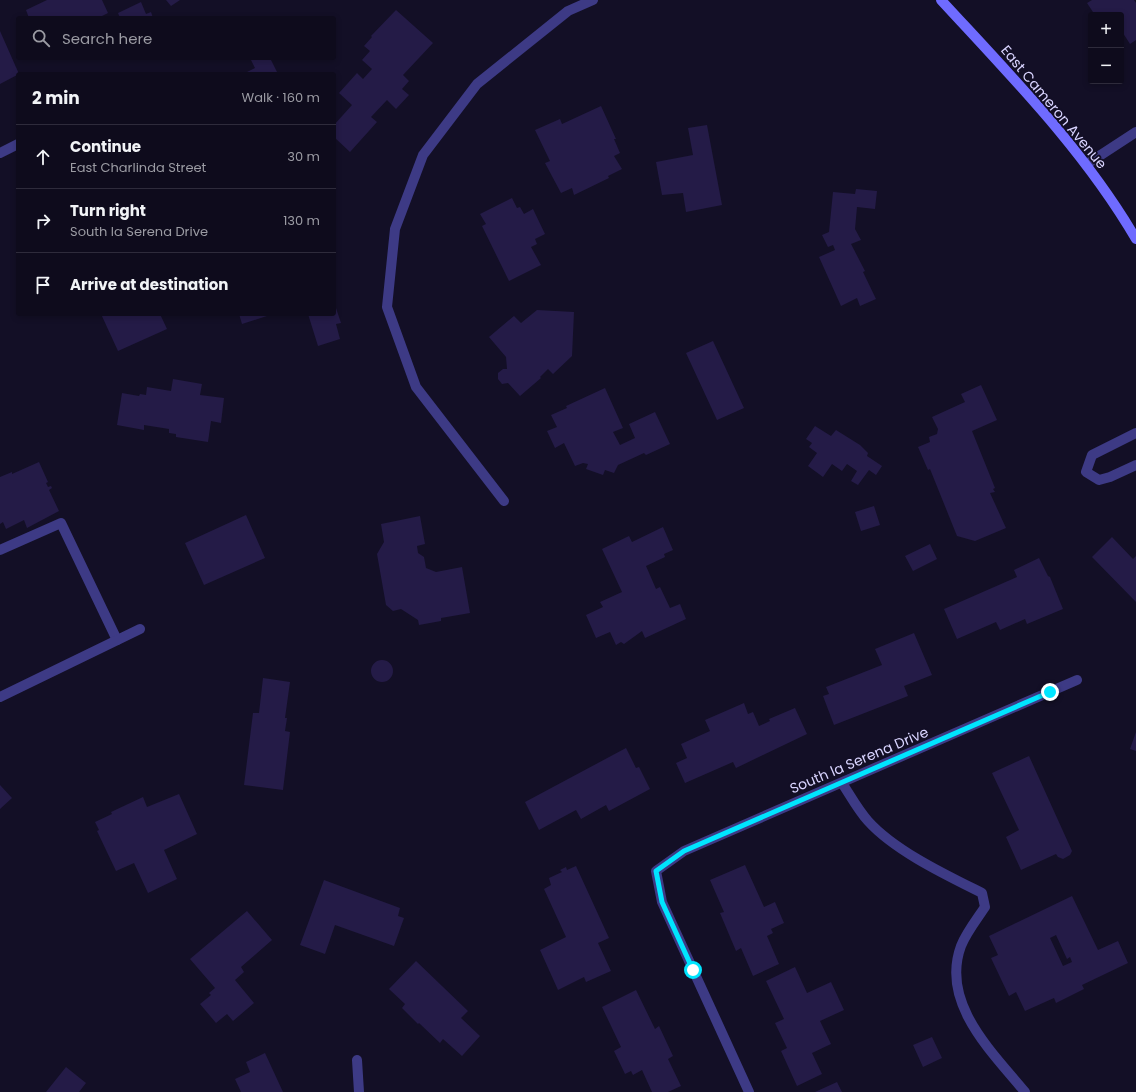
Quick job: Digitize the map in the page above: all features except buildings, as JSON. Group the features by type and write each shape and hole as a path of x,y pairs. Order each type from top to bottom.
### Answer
{"main road":[{"name":"East Cameron Avenue","path":"941,0 1032,99 1087,164 1122,214 1136,239"}],"street":[{"path":"504,501 416,387 387,307 395,229 423,155 477,84 568,12 592,0"},
{"path":"1087,164 1136,132"},
{"path":"0,152 16,145"},
{"path":"1136,433 1092,455 1086,472 1099,480 1110,477 1136,465"},
{"path":"0,550 61,523 117,640"},
{"path":"0,697 140,629"},
{"name":"South la Serena Drive","path":"749,1092 662,902 656,871 684,851 1077,680"},
{"path":"842,783 868,821 897,846 941,872 982,893 985,907 961,946 956,967 958,993 967,1018 1024,1092"},
{"path":"357,1060 359,1092"}],"route":[{"path":"693,970 662,902 656,871 684,851 1050,692"}]}
